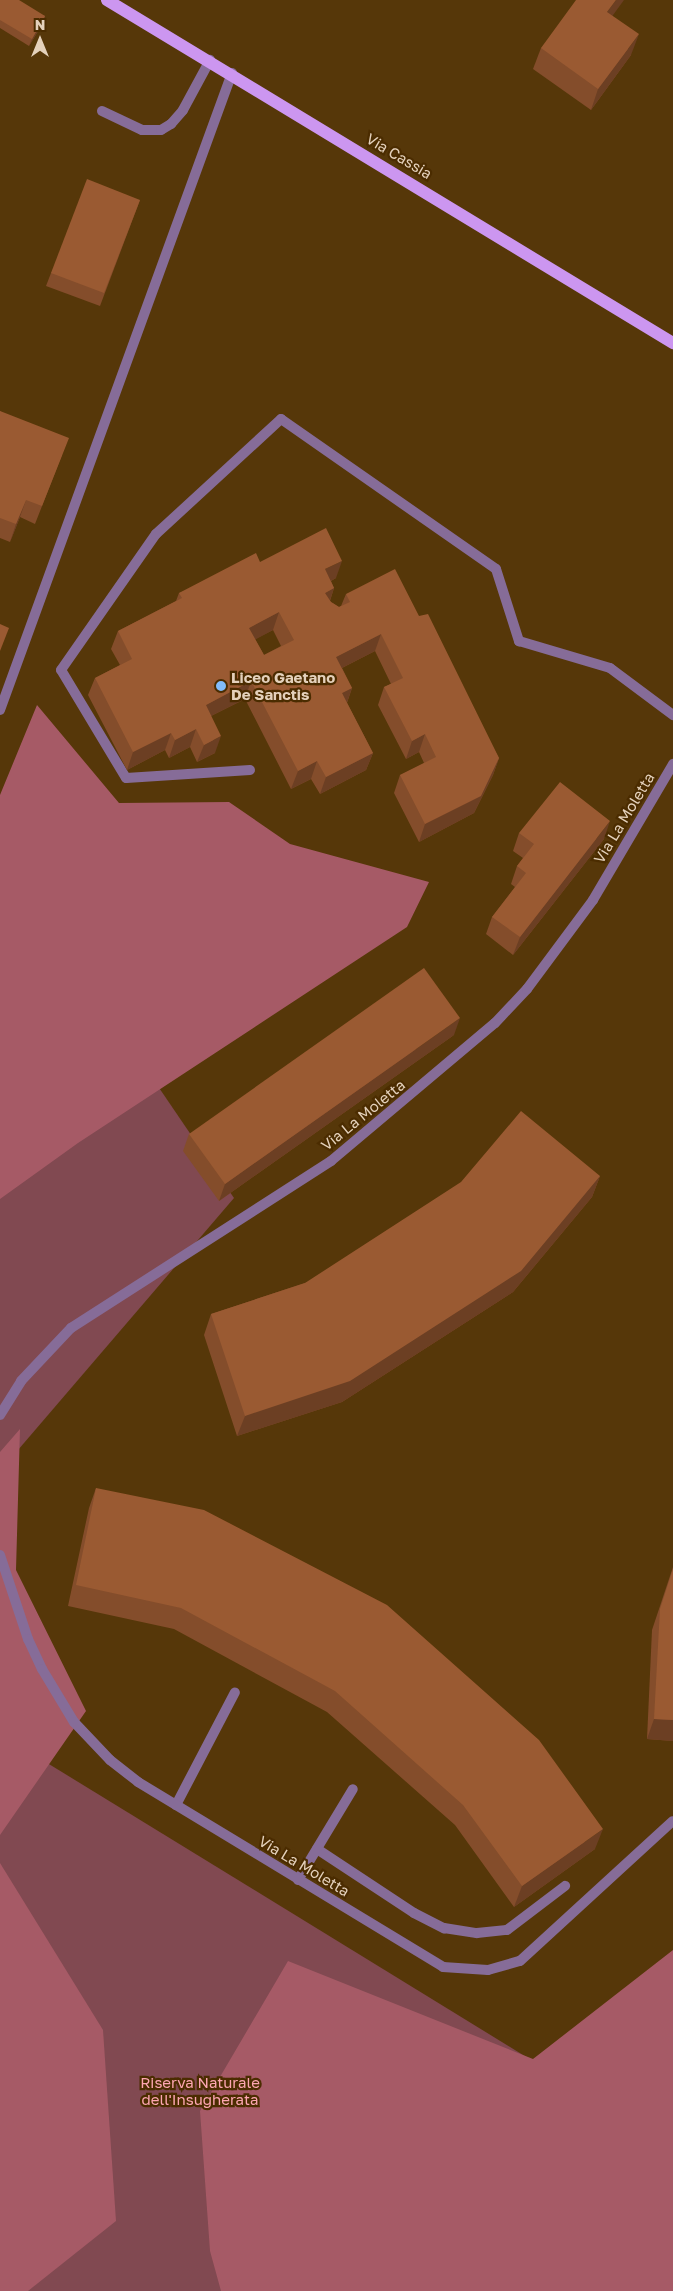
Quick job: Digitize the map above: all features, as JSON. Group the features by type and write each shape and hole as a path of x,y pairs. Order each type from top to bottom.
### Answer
{"main road":[{"name":"Via Cassia","path":"106,0 232,73 673,343"}],"street":[{"path":"102,111 142,130 161,130 171,124 183,110 210,60"},
{"path":"0,710 232,73"},
{"path":"250,770 126,778 61,670 156,534 281,419 496,569 519,641 610,668 673,715"},
{"name":"Via La Moletta","path":"0,1415 21,1381 71,1328 331,1161 495,1023 527,989 593,900 673,764"},
{"name":"Via La Moletta","path":"0,1555 28,1639 65,1711 110,1760 176,1805 443,1967 488,1970 526,1956 673,1820"},
{"path":"176,1805 234,1692"},
{"path":"298,1880 354,1789"},
{"path":"317,1849 414,1913 444,1928 477,1934 507,1930 565,1886"}],"green space":[{"path":"0,854 234,1198 0,1471"},
{"name":"Riserva Naturale dell'Insugherata","path":"0,1734 673,2147 673,2291 0,2291"}],"shaded area":[{"path":"37,705 119,803 229,802 290,844 429,882 407,927 78,1143 0,1199 0,795"},
{"path":"20,1429 16,1570 86,1711 0,1835 0,1452"},
{"path":"0,1863 103,2030 116,2221 28,2291 0,2291"},
{"path":"673,1950 673,2291 221,2291 210,2251 200,2111 288,1961 533,2059"}],"building":[{"path":"0,0 19,0 45,16 32,39 0,20"},
{"path":"576,0 616,0 607,12 639,34 598,89 541,48"},
{"path":"87,179 140,200 104,293 51,273"},
{"path":"0,411 69,438 42,506 26,500 16,524 0,518"},
{"name":"Liceo Gaetano De Sanctis","path":"326,528 342,561 325,569 334,588 325,593 331,602 339,607 350,602 346,594 395,569 419,616 428,614 499,758 481,796 425,824 400,775 436,757 425,734 412,741 384,687 403,678 381,634 336,657 352,688 342,693 373,753 326,777 317,761 298,771 251,681 206,705 221,736 204,745 196,729 175,740 171,733 133,752 95,678 132,659 118,631 182,598 179,593 256,553 260,562","holes":["279,612 294,640 264,655 249,628"]},
{"path":"0,624 9,628 0,651"},
{"path":"560,782 610,821 520,937 492,917 526,873 517,866 534,844 519,833"},
{"path":"424,968 460,1018 225,1184 189,1134"},
{"path":"521,1111 600,1176 521,1271 350,1381 245,1416 211,1314 305,1283 461,1182"},
{"path":"96,1488 204,1510 387,1605 539,1740 603,1829 522,1886 463,1805 335,1691 181,1608 76,1585"},
{"path":"673,1569 673,1720 654,1719 660,1609"}],"place":[{"name":"Liceo Gaetano De Sanctis","path":"221,686"}]}
